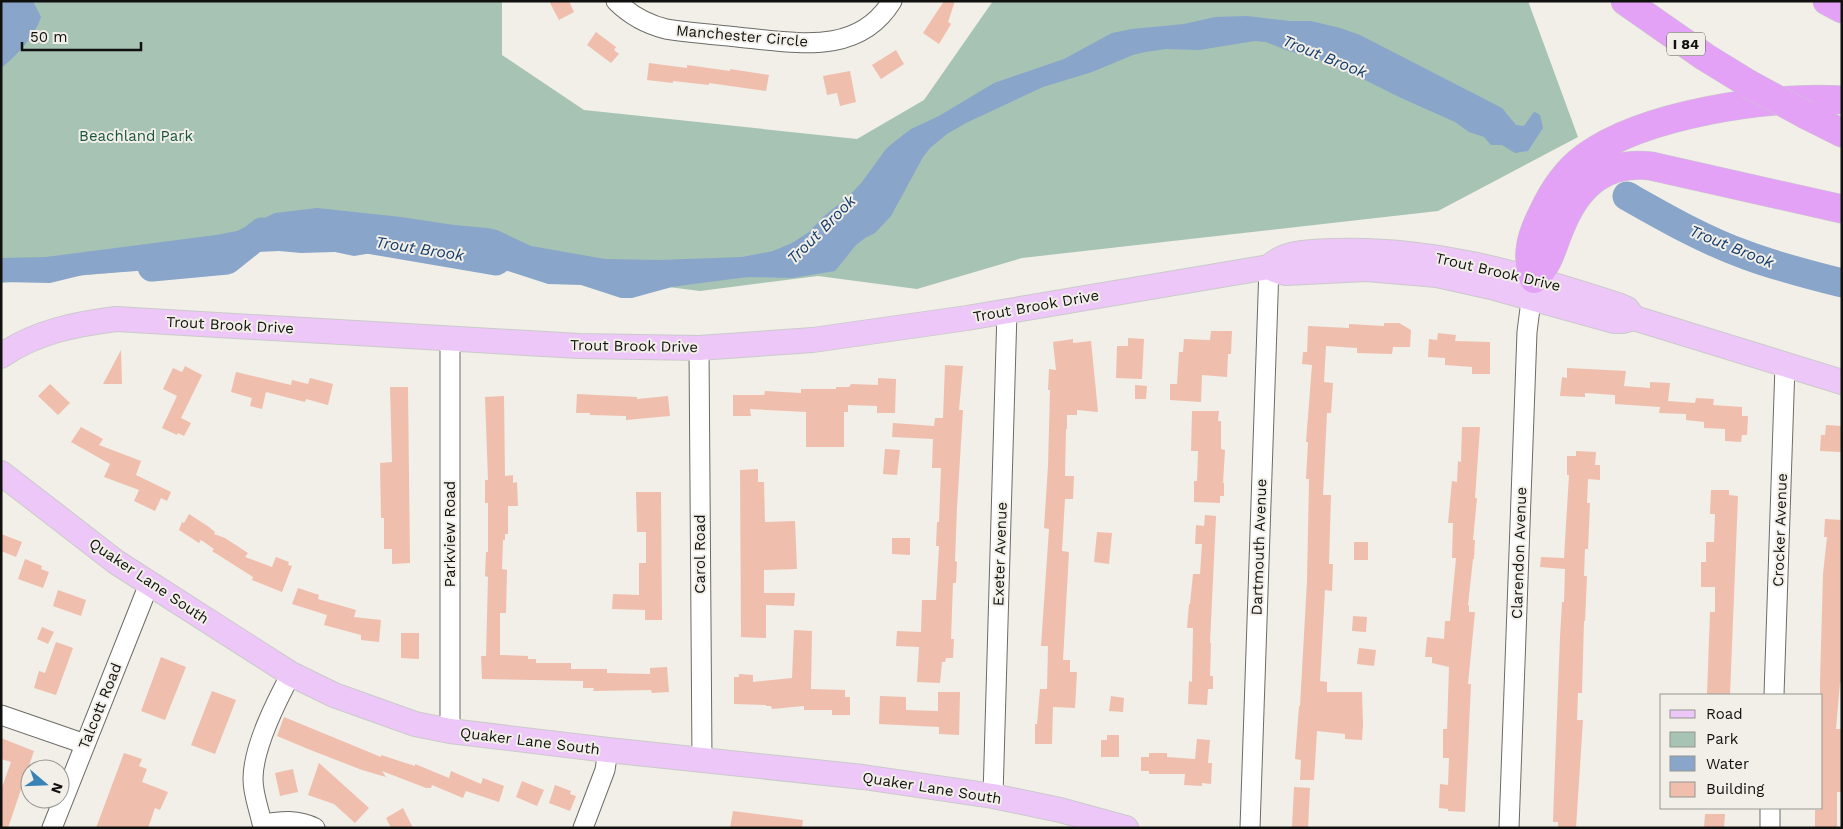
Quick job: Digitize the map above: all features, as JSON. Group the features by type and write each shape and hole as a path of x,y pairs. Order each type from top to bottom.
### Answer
{"highway":[{"name":"I 84","path":"1625,1 1705,57 1749,84 1842,133"},
{"path":"1827,1 1842,9"},
{"path":"1532,288 1529,255 1533,235 1545,206 1570,171 1600,148 1636,131 1712,110 1756,102 1791,99 1842,100"},
{"path":"1532,288 1547,263 1561,226 1574,201 1602,175 1622,166 1638,164 1651,166 1842,209"}],"main road":[{"name":"Trout Brook Drive","path":"1,356 42,335 80,324 116,319 579,346 699,348 813,340 1007,311 1268,267 1279,258 1291,254 1321,251 1367,251 1453,260 1532,288 1618,305 1627,309 1634,318 1842,382"},
{"name":"Quaker Lane South","path":"1,473 80,535 149,584 291,674 334,695 415,724 450,731 608,750 863,777 993,796 1060,810 1126,828"}],"street":[{"name":"Manchester Circle","path":"616,1 624,9 644,22 666,29 803,43 830,42 846,38 864,30 879,18 892,1"},
{"name":"Dartmouth Avenue","path":"1250,828 1268,267"},
{"name":"Clarendon Avenue","path":"1509,828 1527,332 1532,288"},
{"name":"Exeter Avenue","path":"993,796 1007,311"},
{"name":"Parkview Road","path":"450,338 450,731"},
{"name":"Carol Road","path":"699,348 702,760"},
{"name":"Crocker Avenue","path":"1774,694 1785,365"},
{"name":"Talcott Road","path":"52,828 149,584"},
{"path":"291,674 275,708 255,760 253,779 255,797 263,826 283,821 299,822 315,828"},
{"path":"1,714 85,744"},
{"path":"583,828 605,770 608,750"},
{"path":"1770,809 1770,828"}],"green space":[{"name":"Beachland Park","path":"1,1 502,1 502,55 584,110 857,139 924,100 993,1 1528,1 1578,137 1438,211 1022,258 917,289 818,276 700,291 390,252 274,225 226,262 1,283"}],"water":[{"path":"1,1 33,1 41,17 25,45 1,68"},
{"path":"1247,16 1290,21 1311,21 1360,35 1502,108 1516,125 1524,126 1535,112 1540,115 1543,128 1528,151 1515,153 1502,145 1491,145 1484,137 1469,132 1455,122 1347,71 1266,42 1255,41 1199,50 1166,49 1133,55 1092,72 1043,87 966,123 947,134 930,148 923,157 891,216 875,233 856,245 835,271 792,278 748,277 672,287 632,298 621,298 581,285 548,284 446,251 414,246 354,256 335,252 257,252 150,270 83,275 50,283 1,282 1,258 46,257 216,235 237,231 275,213 317,208 487,228 497,230 531,246 605,259 659,260 742,257 773,251 792,243 809,232 862,182 886,149 911,129 939,116 994,83 1064,59 1112,33 1184,24 1215,17"}],"building":[{"path":"549,1 569,1 574,12 559,20"},
{"path":"944,1 955,1 948,22 951,24 939,44 923,33"},
{"path":"596,32 616,47 614,50 619,54 611,63 587,45"},
{"path":"896,50 904,64 881,79 872,65"},
{"path":"649,63 687,68 687,65 730,71 730,69 769,75 766,91 709,83 709,85 673,81 673,83 647,80"},
{"path":"850,71 856,102 840,106 837,93 827,95 823,76"},
{"path":"1384,323 1399,323 1411,330 1410,347 1393,347 1392,354 1357,353 1357,348 1326,346 1324,382 1333,383 1331,413 1327,413 1323,495 1331,495 1329,564 1333,564 1332,591 1325,590 1320,681 1327,682 1327,692 1362,692 1362,740 1345,739 1345,734 1317,731 1314,780 1300,780 1301,760 1295,759 1307,581 1309,479 1306,479 1308,442 1306,442 1312,365 1302,364 1303,352 1307,352 1308,326 1349,328 1349,324 1384,326"},
{"path":"1211,331 1232,331 1227,377 1202,375 1201,402 1170,400 1170,384 1177,384 1179,352 1183,352 1184,339 1210,340"},
{"path":"1438,333 1456,335 1455,341 1490,342 1490,374 1472,374 1472,367 1445,365 1445,358 1428,357 1429,339 1437,340"},
{"path":"1128,338 1144,339 1142,379 1116,378 1117,346 1128,346"},
{"path":"1073,339 1073,343 1091,341 1098,412 1077,410 1077,415 1067,415 1065,476 1074,476 1073,499 1065,499 1062,551 1069,552 1063,660 1070,660 1070,672 1077,672 1075,708 1053,707 1052,744 1035,744 1035,724 1037,724 1040,689 1047,689 1048,646 1041,646 1049,529 1044,528 1048,466 1049,369 1056,370 1053,342"},
{"path":"121,350 122,384 103,384"},
{"path":"945,365 963,366 959,410 963,410 957,507 955,561 957,562 956,583 953,583 951,639 954,639 953,658 946,658 945,662 942,662 940,683 917,682 919,647 896,646 897,631 921,632 922,600 936,600 939,546 936,546 941,468 932,468 933,439 892,437 893,423 934,426 935,418 943,418"},
{"path":"185,366 202,375 181,418 191,423 184,436 162,428 177,396 163,389 173,368 182,372"},
{"path":"1567,368 1626,371 1624,386 1650,388 1650,382 1670,383 1668,401 1695,403 1696,398 1714,399 1713,405 1742,407 1742,416 1748,416 1747,435 1742,435 1741,442 1725,441 1725,429 1704,428 1704,422 1686,420 1686,414 1659,413 1660,407 1615,404 1615,395 1585,393 1585,397 1560,396 1562,377 1567,378"},
{"path":"236,372 291,385 292,380 308,384 310,378 333,384 328,405 306,399 305,402 266,392 262,409 250,406 252,398 231,392"},
{"path":"878,378 896,379 895,413 877,413 877,406 848,405 848,412 844,412 844,447 806,447 806,412 750,409 751,416 733,416 733,395 764,395 765,391 801,393 801,389 836,389 836,387 849,387 851,384 878,385"},
{"path":"50,384 70,403 58,415 38,396"},
{"path":"1135,385 1147,386 1146,399 1135,399"},
{"path":"390,387 408,387 410,563 392,564 392,549 384,549 384,518 381,518 380,463 392,462"},
{"path":"577,394 637,397 637,399 668,396 670,416 626,420 626,416 576,413"},
{"path":"504,396 505,476 513,475 513,483 517,482 518,506 508,506 508,534 505,534 505,540 503,540 502,569 507,570 506,613 500,613 500,655 528,656 528,659 536,659 536,663 571,663 571,669 607,669 607,673 650,674 650,668 667,667 669,692 652,693 651,690 593,691 594,688 583,688 583,681 482,679 481,656 486,656 488,577 485,576 486,552 488,552 488,503 485,503 485,480 488,480 485,397"},
{"path":"1192,411 1219,411 1218,421 1221,421 1221,449 1225,450 1224,496 1220,496 1220,503 1194,502 1194,481 1197,481 1198,451 1191,451"},
{"path":"1826,425 1842,426 1841,452 1820,451 1821,435 1825,435"},
{"path":"81,427 103,439 99,445 141,461 136,475 171,492 167,501 161,498 155,511 134,501 139,490 104,477 110,464 71,442"},
{"path":"1462,427 1480,427 1473,540 1475,540 1474,559 1468,605 1469,612 1475,612 1468,684 1471,684 1465,812 1448,811 1448,809 1439,808 1440,784 1448,785 1449,758 1443,758 1443,729 1447,729 1449,667 1432,663 1432,657 1425,657 1427,637 1444,639 1445,621 1450,621 1456,558 1452,558 1453,523 1448,523 1452,481 1457,482 1458,461 1461,462"},
{"path":"885,449 900,450 897,475 883,474"},
{"path":"1576,451 1596,452 1595,465 1600,465 1600,480 1588,479 1587,503 1590,503 1588,549 1585,549 1584,576 1587,576 1582,693 1578,693 1577,720 1583,720 1576,828 1558,828 1558,822 1553,822 1560,637 1565,569 1540,567 1541,557 1564,558 1569,475 1567,475 1567,456 1576,456"},
{"path":"758,469 758,482 764,482 765,522 795,521 797,569 764,570 764,593 795,593 794,606 766,605 766,638 741,637 740,470"},
{"path":"1711,490 1729,490 1729,495 1738,496 1730,694 1707,694 1710,612 1715,612 1715,587 1701,587 1701,562 1706,562 1706,542 1714,542 1715,514 1710,514"},
{"path":"636,492 661,492 662,620 645,620 645,610 612,609 613,594 639,595 639,563 646,563 646,532 637,532"},
{"path":"189,514 209,527 215,532 214,534 225,538 248,553 245,557 272,567 276,557 289,562 288,565 292,566 282,592 252,580 253,577 212,551 214,549 201,540 199,543 179,530 182,522 184,523"},
{"path":"1205,515 1216,516 1210,643 1210,676 1213,676 1213,689 1208,689 1207,705 1188,704 1189,681 1192,682 1193,628 1187,628 1193,574 1200,574 1202,544 1195,544 1196,525 1204,526"},
{"path":"1825,519 1842,520 1842,684 1840,683 1836,729 1842,729 1842,792 1837,792 1837,828 1815,828 1815,810 1823,809 1823,694 1820,694 1820,682 1823,574 1827,537 1824,537"},
{"path":"1097,532 1112,533 1109,564 1094,562"},
{"path":"1,534 22,542 16,557 1,551"},
{"path":"892,538 910,538 910,555 892,554"},
{"path":"1354,542 1368,542 1368,560 1354,560"},
{"path":"25,559 42,566 41,569 49,572 43,588 18,579"},
{"path":"298,588 319,595 318,599 356,610 354,617 381,620 379,642 361,640 361,635 324,625 327,615 292,604"},
{"path":"58,590 86,600 81,616 53,606"},
{"path":"1353,616 1367,617 1366,632 1352,631"},
{"path":"42,627 54,632 48,644 37,639"},
{"path":"794,630 812,631 811,689 845,690 845,697 850,697 850,715 832,715 832,710 804,710 804,706 772,709 771,706 766,705 734,704 734,677 739,677 739,674 753,675 753,682 792,678"},
{"path":"401,633 419,633 419,659 401,658"},
{"path":"56,642 73,648 56,695 34,688 39,671 45,673"},
{"path":"1359,648 1376,650 1374,666 1357,664"},
{"path":"161,657 186,667 165,720 141,711"},
{"path":"212,691 236,700 215,754 191,745"},
{"path":"938,692 960,692 959,735 939,734 939,727 879,724 880,696 906,697 906,710 938,711"},
{"path":"1111,696 1124,698 1123,712 1109,711"},
{"path":"284,717 381,757 381,755 415,766 415,764 449,778 451,771 481,784 483,778 504,786 499,802 466,791 463,798 432,785 431,788 426,788 382,771 386,777 362,770 308,749 277,736"},
{"path":"1107,735 1119,735 1119,757 1101,757 1101,740 1107,740"},
{"path":"1,738 34,751 31,759 20,759 20,792 8,828 1,828 1,790 11,762 1,759"},
{"path":"1197,739 1210,740 1208,763 1212,763 1211,784 1202,783 1202,786 1184,785 1185,774 1149,774 1149,771 1141,771 1141,757 1149,757 1149,753 1167,753 1167,757 1195,759"},
{"path":"124,753 142,759 139,766 147,769 142,782 168,792 160,810 155,808 148,828 96,828"},
{"path":"319,763 369,808 355,823 334,804 308,795"},
{"path":"293,769 298,792 280,796 275,773"},
{"path":"522,781 544,790 537,806 516,797"},
{"path":"555,785 571,791 570,794 576,796 570,811 549,803"},
{"path":"1294,787 1310,788 1308,828 1292,827"},
{"path":"403,808 413,828 391,828 386,818"},
{"path":"733,811 803,820 802,828 730,828"},
{"path":"1705,814 1725,814 1724,828 1704,828"}],"waterway":[{"name":"Trout Brook","path":"1627,196 1715,243 1782,267 1842,283"},
{"name":"Trout Brook","path":"152,267 227,260 262,232"},
{"name":"Trout Brook","path":"373,240 496,261"}]}
